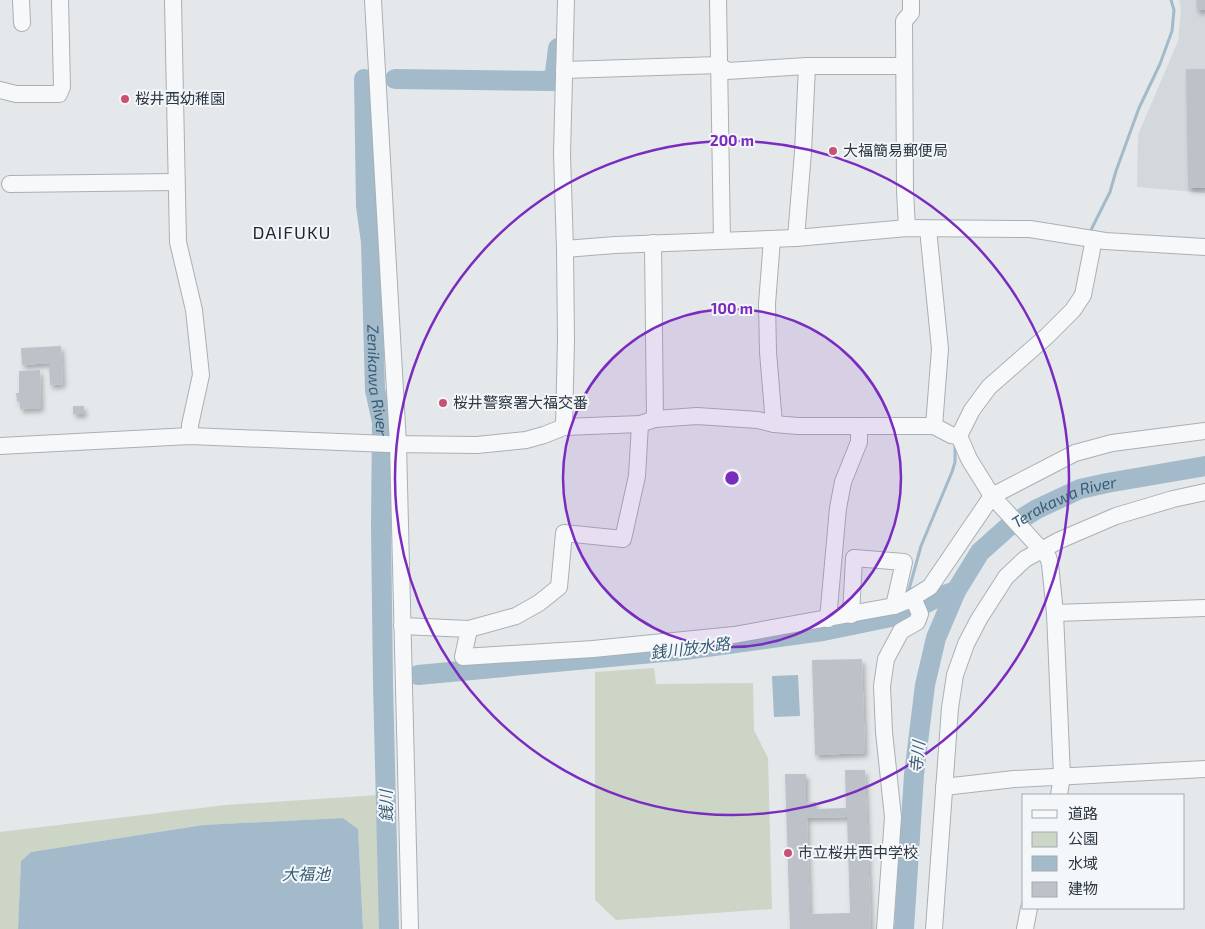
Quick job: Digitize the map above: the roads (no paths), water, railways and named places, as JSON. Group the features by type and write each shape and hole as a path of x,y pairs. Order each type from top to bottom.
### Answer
{"street":[{"path":"21,0 22,23"},
{"path":"0,90 16,94 59,94 62,87 60,0"},
{"path":"173,0 178,242 194,310 201,375 190,425 190,436"},
{"path":"373,0 388,444 402,626 410,929"},
{"path":"564,427 566,249 562,154 566,0"},
{"path":"718,0 722,240"},
{"path":"907,228 904,21 911,12 911,0"},
{"path":"564,70 719,65 727,71 807,66 904,66"},
{"path":"796,238 807,66"},
{"path":"10,184 176,182"},
{"path":"566,249 615,244 796,238 907,228 1030,229 1091,238 1205,247"},
{"path":"928,228 940,349 934,426"},
{"path":"955,435 989,387 1047,336 1073,310 1083,295 1091,238"},
{"path":"772,239 767,304 768,352 774,424"},
{"path":"402,626 469,629 516,616 540,603 559,587 564,533 622,539 637,476 647,422 653,243"},
{"path":"0,446 190,436 388,444 477,445 518,441 544,435 564,427 647,422 697,416 758,420 774,424 934,426 955,435 994,499 1048,557 1055,613 1062,776 1059,794"},
{"path":"828,619 838,508 843,482 859,442 859,426"},
{"path":"469,629 464,657 593,649 734,635 828,619 905,602 930,587 994,499 1075,453 1112,443 1205,431"},
{"path":"934,929 950,708 955,674 966,644 979,619 1006,577 1038,546 1116,516 1173,499 1205,492"},
{"path":"851,614 854,558 904,562 905,602 920,614 917,622 901,631 886,659 882,686 893,817 885,929"},
{"path":"1055,613 1205,608"},
{"path":"944,787 1062,776 1205,768"},
{"path":"1025,929 1028,909"}],"water":[{"path":"798,675 800,716 774,717 772,676"},
{"name":"大福池","path":"343,818 358,829 363,929 18,929 21,861 31,852 203,825"}],"waterway":[{"path":"1089,234 1110,192 1139,108 1160,64 1172,31 1174,10 1171,0"},
{"name":"Zenikawa River","path":"395,79 554,81 558,48"},
{"name":"Zenikawa River","path":"364,79 366,206 371,242 375,390 382,422 383,683 389,929"},
{"path":"908,593 921,546 952,472 955,462 955,443"},
{"name":"寺川","path":"904,929 914,775 925,685 936,638 956,591 980,552 1008,527 1037,509 1080,489 1205,466"},
{"name":"銭川放水路","path":"418,675 685,650 823,631 896,616 956,591"}],"place":[{"name":"桜井西幼稚園","path":"125,99"},
{"name":"大福簡易郵便局","path":"833,151"},
{"name":"桜井警察署大福交番","path":"443,403"},
{"name":"市立桜井西中学校","path":"788,853"}],"district":[{"name":"DAIFUKU","path":"292,233"}],"water label":[{"name":"Terakawa River","path":"1066,505"},
{"name":"銭川","path":"386,806"}]}
